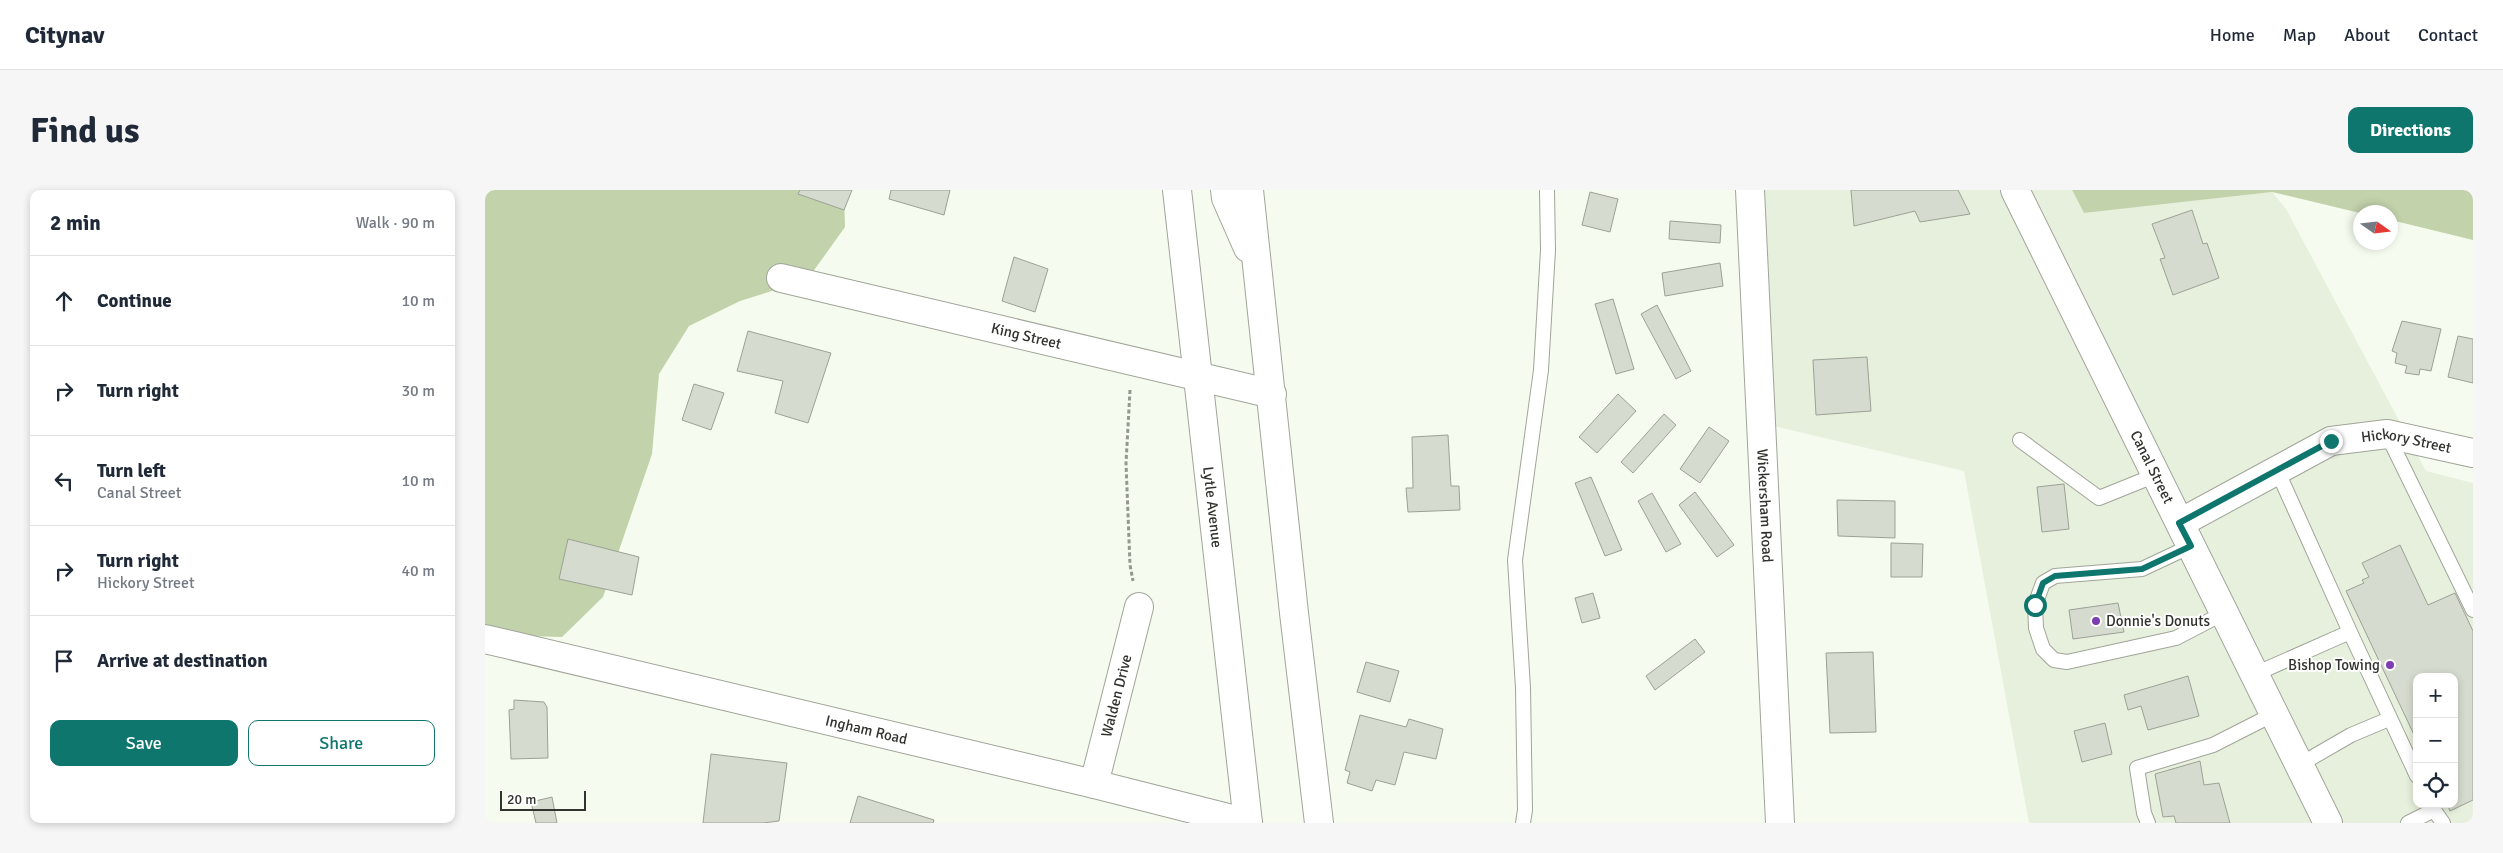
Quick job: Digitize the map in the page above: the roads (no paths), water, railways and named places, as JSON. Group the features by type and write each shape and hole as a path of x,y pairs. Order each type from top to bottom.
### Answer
{"street":[{"name":"Lytle Avenue","path":"1177,190 1248,823"},
{"path":"1225,190 1226,198 1258,270"},
{"path":"1249,190 1294,613 1319,823"},
{"name":"Wickersham Road","path":"1751,190 1780,823"},
{"name":"Canal Street","path":"2015,190 2328,823"},
{"name":"King Street","path":"781,278 1272,394"},
{"name":"Hickory Street","path":"2185,535 2277,470 2331,441 2387,434 2473,453"},
{"name":"Walden Drive","path":"1094,784 1139,607"},
{"name":"Ingham Road","path":"485,639 1094,784 1248,823"}],"lane":[{"path":"1523,823 1525,810 1523,688 1515,560 1541,370 1548,250 1547,190"},
{"path":"2387,434 2473,610"},
{"path":"2020,440 2099,498 2156,475"},
{"path":"2277,470 2389,719 2413,768"},
{"path":"2185,535 2142,569 2055,576 2043,583 2035,605 2036,628 2043,649 2053,660 2067,662 2177,638 2224,613"},
{"path":"2255,674 2350,632"},
{"path":"2148,823 2144,813 2137,768 2213,745 2274,714"},
{"path":"2299,765 2351,736 2389,719"},
{"path":"2409,823 2431,808"},
{"path":"2433,808 2443,823"}],"place":[{"name":"Donnie's Donuts","path":"2096,621"},
{"name":"Bishop Towing","path":"2390,665"}]}
